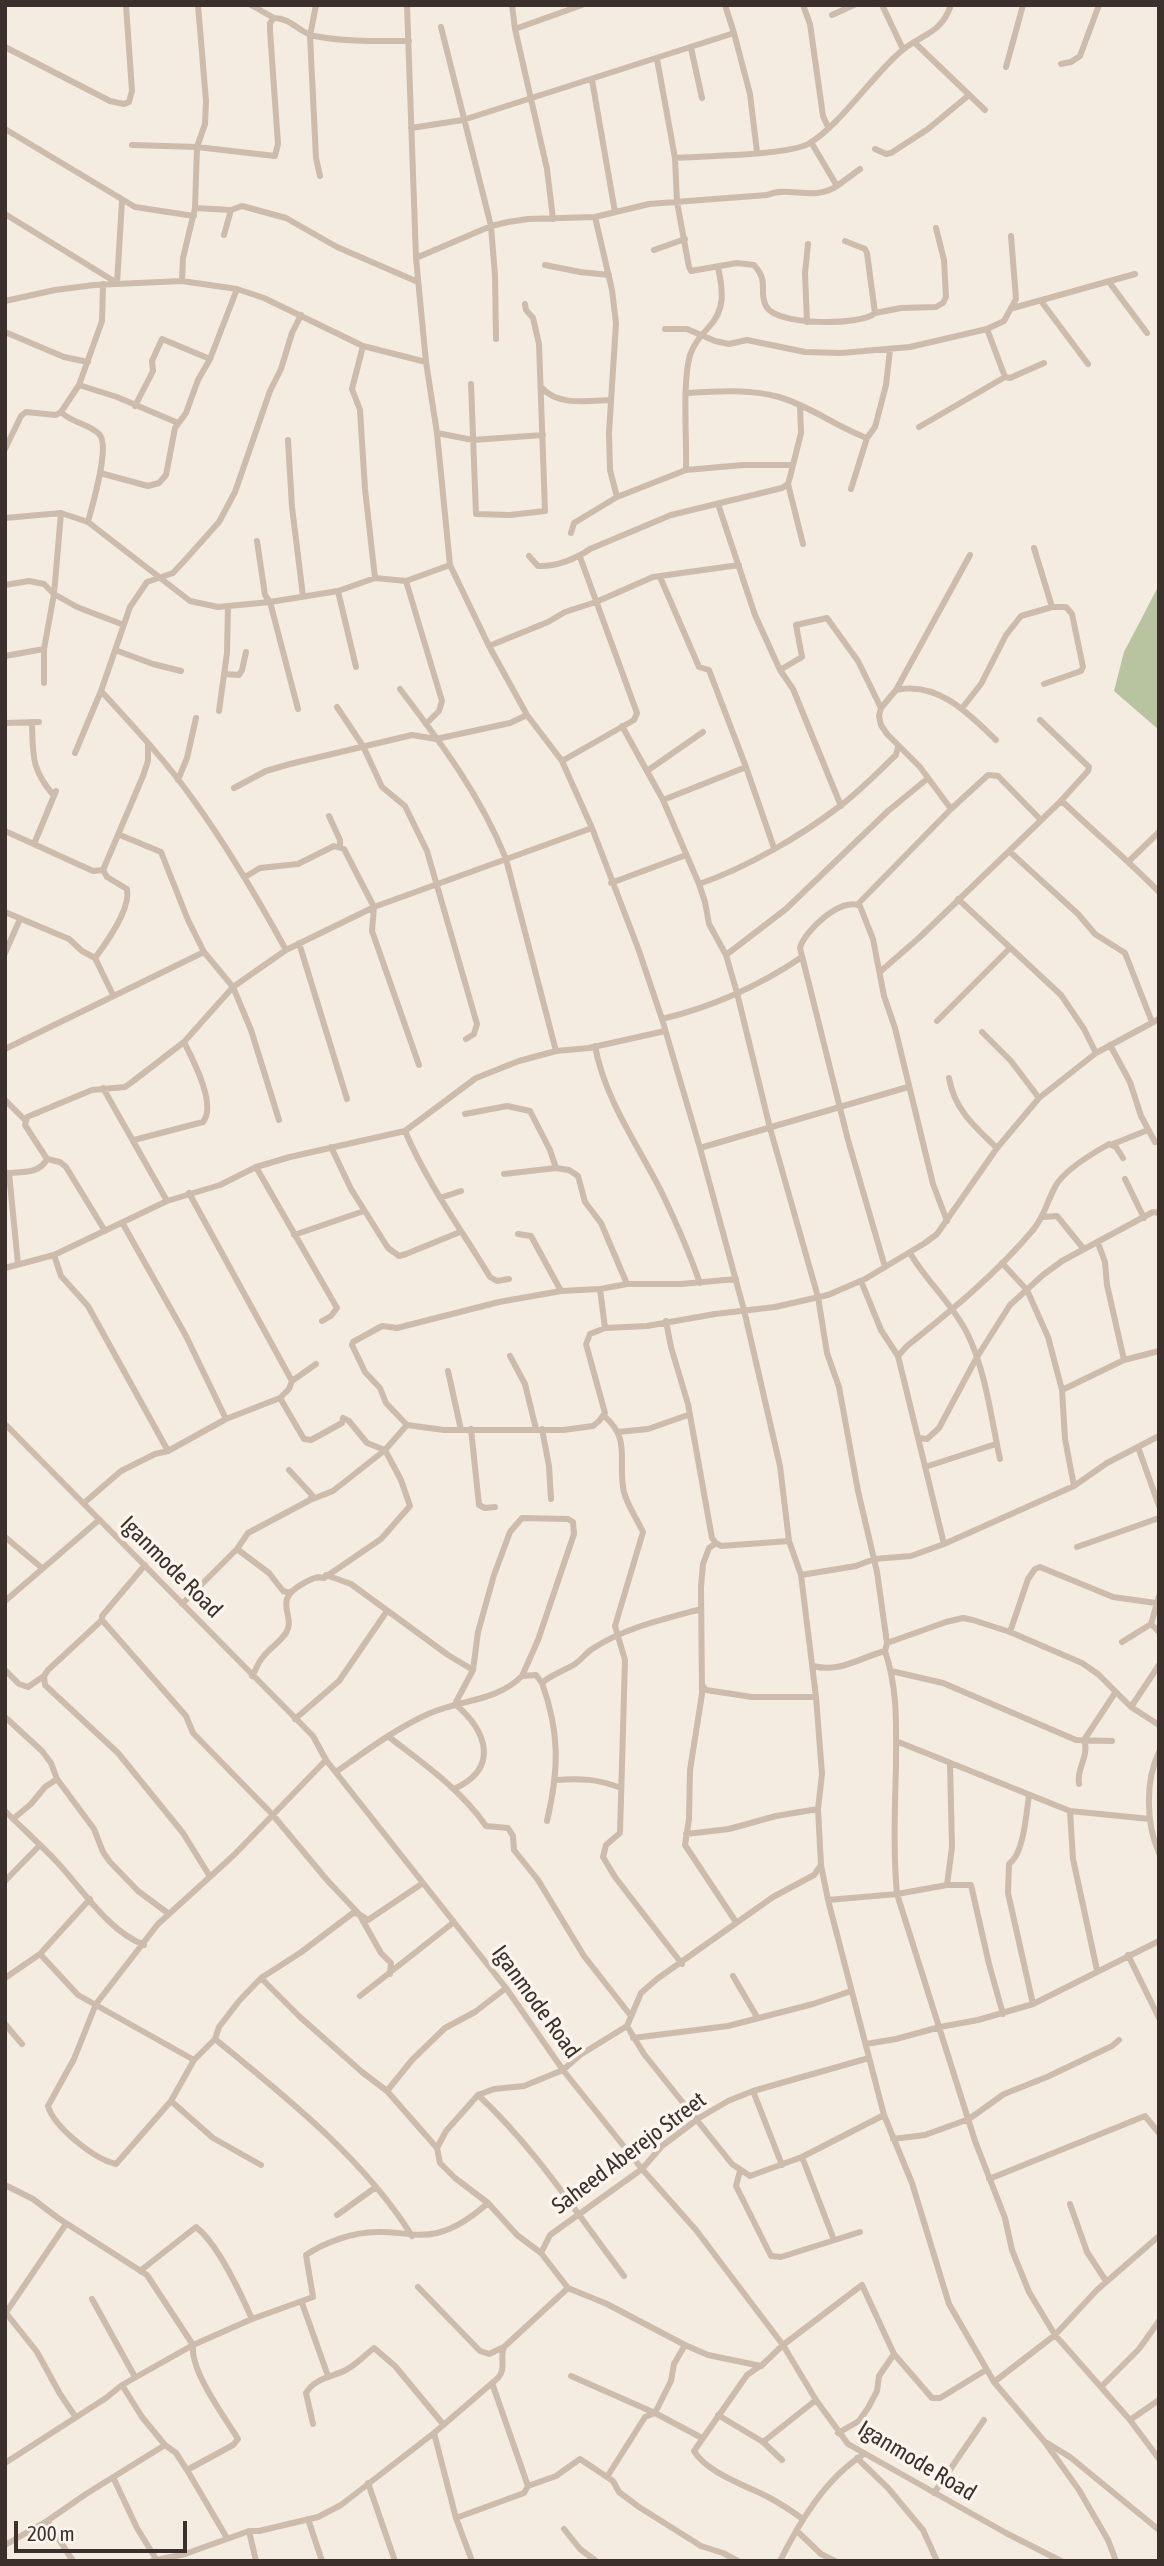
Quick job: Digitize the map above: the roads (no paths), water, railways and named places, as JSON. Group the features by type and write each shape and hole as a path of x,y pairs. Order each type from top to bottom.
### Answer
{"street":[{"path":"5,47 110,102 124,104 129,102 132,91 126,5"},
{"path":"182,281 183,258 195,212 197,147 205,124 206,101 198,5"},
{"path":"251,5 274,18 284,19 310,36 357,41 409,41"},
{"path":"316,5 310,36 316,158 320,176"},
{"path":"407,5 416,258 450,565 489,646 527,715 562,761 592,828 662,1019 700,1148 744,1310 780,1466 789,1541 801,1575 813,1666 822,1774 818,1809 821,1865 884,2115 912,2183 949,2304 994,2382 1044,2441 1079,2490 1108,2540 1116,2561"},
{"path":"512,5 547,169 553,219"},
{"path":"725,5 750,94 757,152"},
{"path":"803,5 810,24 823,116 828,127"},
{"path":"832,15 854,5"},
{"path":"882,5 903,49"},
{"path":"675,158 792,150 811,142 903,49 938,28 951,5"},
{"path":"1006,67 1023,5"},
{"path":"1061,64 1080,56 1099,5"},
{"path":"515,29 579,6"},
{"path":"132,145 197,147 272,157 278,152 270,31 270,23 274,18"},
{"path":"441,27 491,226 496,339"},
{"path":"411,128 463,120 734,33"},
{"path":"915,43 985,110"},
{"path":"691,48 702,98"},
{"path":"657,58 675,158 677,202 691,271 737,263 754,265 764,280 767,308 792,319 807,322 860,320 875,313 901,308 936,307 945,301 944,260 936,228"},
{"path":"592,80 615,212"},
{"path":"875,149 886,154 891,153 928,129 969,95"},
{"path":"5,129 122,201 142,210 195,212 231,210 242,206 286,218 337,247 418,282"},
{"path":"811,142 837,186"},
{"path":"416,258 491,226 528,219 595,216 649,204 767,195 775,192 816,194 837,186 860,169"},
{"path":"117,282 122,201"},
{"path":"224,235 231,210"},
{"path":"5,214 117,282"},
{"path":"595,216 609,275 616,323 610,400 610,470 617,497"},
{"path":"665,329 687,329 729,344 747,340 805,352 890,350 987,329 1004,321 1013,308 1016,289 1011,236"},
{"path":"654,250 685,239"},
{"path":"845,240 866,250 875,313"},
{"path":"807,322 805,273 808,244"},
{"path":"545,265 609,275"},
{"path":"686,470 687,393 691,354 700,335 710,326 722,304 723,292 718,267"},
{"path":"1013,308 1135,274"},
{"path":"5,301 55,290 117,282 182,281 237,289 264,298 362,346 426,362"},
{"path":"1109,282 1147,333"},
{"path":"5,449 26,412 50,416 61,412 79,385 102,321 103,284"},
{"path":"100,473 154,486 166,475 172,436 186,413 198,380 210,359 237,289"},
{"path":"1041,301 1088,364"},
{"path":"471,383 475,514 510,515 545,511 539,344 533,318 526,310 525,304"},
{"path":"75,752 101,691 130,607 141,589 147,582 173,573 219,522 235,492 270,391 301,315"},
{"path":"987,329 1005,377"},
{"path":"5,332 64,357 88,362"},
{"path":"135,406 153,371 152,361 162,339 210,359"},
{"path":"362,346 352,389 360,410 375,578"},
{"path":"851,489 867,438 875,427 886,385 890,350"},
{"path":"919,427 1005,377 1010,378 1044,363"},
{"path":"79,385 117,397 178,423"},
{"path":"541,387 547,394 559,399 610,400"},
{"path":"687,393 760,394 779,397 800,405 834,425 867,438"},
{"path":"800,405 801,433 788,484 803,544"},
{"path":"61,412 70,421 101,436 104,445 88,522"},
{"path":"437,433 473,440 543,435"},
{"path":"288,440 292,507 303,596"},
{"path":"571,533 574,523 617,497 686,470 743,465 793,465"},
{"path":"528,556 533,563 541,567 580,557 590,549 671,515 718,505 788,484"},
{"path":"718,505 755,615 779,670 793,689 841,806"},
{"path":"5,518 61,513 88,522 190,601 218,607 270,603 338,592 375,578 406,582 450,565"},
{"path":"44,683 44,649 54,594 61,513"},
{"path":"257,541 265,595 270,603 298,709"},
{"path":"1034,548 1052,607"},
{"path":"951,809 919,767 898,747 881,725 879,716 881,708 896,690 970,555"},
{"path":"562,761 636,718 637,710 580,557"},
{"path":"489,646 653,577 740,565"},
{"path":"660,577 699,667 709,670 774,848"},
{"path":"5,584 29,581 44,584 54,594 124,625"},
{"path":"406,582 442,701 439,711 426,724"},
{"path":"338,592 356,667"},
{"path":"219,711 225,674 228,606"},
{"path":"963,708 981,684 1006,635 1021,616 1052,607 1066,607 1072,614 1083,667 1080,671 1044,684"},
{"path":"779,670 802,657 796,625 827,618 858,661 881,708"},
{"path":"5,656 44,649"},
{"path":"115,650 181,671"},
{"path":"225,674 239,675 246,652"},
{"path":"896,690 918,689 949,699 963,708 996,740"},
{"path":"400,690 476,795 506,859 556,1051"},
{"path":"101,691 178,780 245,877 286,950"},
{"path":"337,707 363,746 382,787 405,806 428,851 477,1024 474,1034 466,1040"},
{"path":"233,788 266,771 363,746 412,735 436,739 510,723 527,715"},
{"path":"178,780 187,758 195,718"},
{"path":"881,971 894,962 1059,803 1088,771 1089,767 1040,720"},
{"path":"5,723 36,722 33,762 42,782 55,794 34,844"},
{"path":"622,726 663,800 699,884 709,924 726,955 770,1128 818,1297 827,1353 839,1387 883,1605 887,1643 884,1651 891,1671 897,1720 894,1863 897,1894 969,2119 1005,2218 1012,2250 1029,2292 1055,2335 1130,2420 1159,2459"},
{"path":"647,771 703,732"},
{"path":"103,870 120,835 148,761 148,745"},
{"path":"699,884 725,875 841,806 895,755 898,747"},
{"path":"663,800 746,767"},
{"path":"858,904 988,775 995,775 1040,819"},
{"path":"726,955 786,909 888,811 927,779"},
{"path":"1059,803 1064,803 1105,843 1129,861 1159,892"},
{"path":"329,816 340,846"},
{"path":"25,1120 32,1113 92,1090 125,1087 184,1042 233,987 299,943 374,907 435,883 592,828"},
{"path":"5,831 93,871 103,870"},
{"path":"1129,861 1159,832"},
{"path":"120,835 161,852 204,952 233,987 251,1030 279,1119"},
{"path":"245,877 260,868 298,864 334,846 340,846 348,853 374,907 372,931 419,1065"},
{"path":"682,1964 604,1861 606,1845 620,1833 625,1660 615,1626 643,1532 624,1492 623,1458 618,1432 615,1425 604,1416 586,1344 590,1334 605,1328 647,1326 666,1321 775,1307 818,1297 861,1282 937,1234 997,1147 1039,1098 1096,1053 1155,1020 1125,953 1095,934 1071,907 1009,851"},
{"path":"611,883 686,855"},
{"path":"95,958 115,929 128,894 124,886 107,877 103,870"},
{"path":"958,899 1061,995 1084,1029 1096,1053"},
{"path":"885,1267 840,1108 800,948 806,935 840,906 858,904 864,912 933,1184 947,1221"},
{"path":"5,912 69,939 95,958 113,995"},
{"path":"5,953 20,919"},
{"path":"299,943 347,1099"},
{"path":"937,1021 1010,948"},
{"path":"5,1049 204,952"},
{"path":"662,1019 706,1006 737,993 766,980 802,957"},
{"path":"5,1268 54,1255 167,1201 220,1185 256,1167 405,1131 477,1078 519,1061 556,1051 595,1046 665,1031"},
{"path":"982,1032 1011,1060 1039,1098"},
{"path":"134,1140 206,1119 207,1110 201,1079 184,1042"},
{"path":"1110,1045 1130,1082 1140,1116 1155,1142"},
{"path":"595,1046 601,1069 625,1127 663,1194 687,1246 700,1283"},
{"path":"949,1078 951,1095 997,1147"},
{"path":"700,1148 908,1087"},
{"path":"103,1088 167,1201"},
{"path":"5,1100 25,1120 25,1125 47,1159 60,1162 66,1167 105,1231"},
{"path":"465,1114 507,1106 530,1111 556,1168"},
{"path":"898,1356 906,1346 953,1310 1002,1263 1043,1217 1054,1188 1065,1173 1104,1146 1148,1130"},
{"path":"405,1131 460,1232 493,1280 509,1279"},
{"path":"1113,1144 1123,1158"},
{"path":"331,1147 340,1168 387,1248 399,1256 460,1232"},
{"path":"18,1264 7,1173 40,1169 47,1159"},
{"path":"256,1167 337,1308 331,1316 322,1321"},
{"path":"504,1174 556,1168 569,1170 578,1176 585,1202 601,1223 608,1245 627,1284"},
{"path":"1125,1179 1144,1217"},
{"path":"440,1198 461,1191"},
{"path":"189,1194 292,1381"},
{"path":"294,1235 364,1211"},
{"path":"919,1438 927,1440 939,1427 1010,1304 1043,1275 1083,1248 1098,1243 1153,1212 1159,1213"},
{"path":"1043,1217 1057,1216 1083,1248"},
{"path":"123,1224 197,1356 226,1419"},
{"path":"518,1234 531,1236 561,1291"},
{"path":"1098,1243 1105,1262 1107,1285 1124,1360"},
{"path":"910,1253 966,1331 977,1357 1000,1460"},
{"path":"54,1255 61,1276 88,1306 168,1451"},
{"path":"1002,1263 1027,1290 1048,1336 1062,1390 1065,1439 1074,1486"},
{"path":"604,1416 593,1426 563,1430 444,1430 407,1425 386,1403 380,1388 365,1372 352,1345 382,1326 397,1328 499,1301 627,1284 700,1283 736,1279"},
{"path":"861,1282 881,1330 898,1356 944,1544"},
{"path":"600,1289 605,1328"},
{"path":"666,1321 688,1404 712,1538 721,1546 789,1541"},
{"path":"1062,1390 1124,1360 1159,1352"},
{"path":"510,1356 525,1384 539,1429 549,1466 551,1499"},
{"path":"84,1503 121,1471 155,1454 168,1451 226,1419 280,1398 289,1389 292,1381 316,1363"},
{"path":"448,1371 461,1430"},
{"path":"253,1676 261,1659 286,1633 289,1620 285,1606 290,1593 303,1583 318,1577 324,1578 342,1569 381,1539 409,1508 401,1480 385,1450 367,1443 349,1420 343,1418 342,1423 311,1440 304,1438 280,1398"},
{"path":"618,1432 648,1429 688,1415"},
{"name":"Iganmode Road","path":"5,1424 313,1737 326,1760 506,1988 563,2070 642,2169 696,2230 783,2345 816,2400 848,2444 860,2456 1061,2561"},
{"path":"182,1604 237,1549 248,1533 310,1500 333,1491 385,1450 407,1425"},
{"path":"471,1429 475,1483 480,1505 495,1507"},
{"path":"801,1575 856,1566 874,1559 911,1556 944,1544 1074,1486 1107,1463 1159,1436"},
{"path":"925,1467 996,1444"},
{"path":"1138,1447 1159,1506"},
{"path":"289,1470 312,1495 310,1500"},
{"path":"337,1772 430,1713 454,1704 491,1696 509,1688 522,1676 538,1640 575,1534 573,1522 568,1519 522,1518 510,1532 494,1575 478,1632 473,1670 454,1704"},
{"path":"1077,1547 1159,1518"},
{"path":"5,1601 99,1520"},
{"path":"5,1537 42,1568"},
{"path":"716,1543 705,1554 701,1587 703,1686 690,1770 689,1819 685,1845 736,1922"},
{"path":"237,1549 269,1573 283,1591 290,1593"},
{"path":"5,1670 19,1684 28,1688 44,1676 102,1620 102,1616 145,1565"},
{"path":"1010,1632 1028,1579 1035,1569 1040,1567 1113,1597 1157,1600 1151,1624 1122,1642"},
{"path":"326,1575 351,1584 448,1655 473,1670"},
{"path":"542,1683 551,1675 575,1664 591,1650 618,1637 651,1623 701,1609"},
{"path":"295,1720 339,1681 387,1611"},
{"path":"887,1643 963,1618 1010,1632 1082,1662 1131,1707 1159,1725"},
{"path":"102,1620 186,1716 193,1733 272,1814 359,1914 368,1920 423,1882"},
{"path":"1151,1624 1159,1632"},
{"path":"813,1666 827,1670 884,1651"},
{"path":"1131,1707 1159,1665"},
{"path":"891,1671 943,1683 1076,1740 1112,1741"},
{"path":"522,1676 536,1675 542,1683 553,1714 556,1780 547,1821"},
{"path":"44,1676 46,1685 118,1753 183,1833 209,1875"},
{"path":"703,1686 706,1690 751,1696 816,1697"},
{"path":"1079,1784 1079,1770 1086,1753 1084,1740 1115,1693"},
{"path":"454,1704 470,1716 484,1739 484,1760 472,1781 454,1789"},
{"path":"5,1717 42,1751 51,1763 57,1779 94,1829 110,1862 138,1891 169,1914"},
{"path":"389,1737 472,1805 485,1826 508,1828 513,1836 514,1850 538,1880 584,1956 631,2016"},
{"path":"896,1741 1070,1811 1150,1819"},
{"path":"1159,1752 1152,1766 1155,1778 1150,1819 1153,1841 1159,1853"},
{"path":"326,1760 251,1838 158,1924 96,2004 74,2059 48,2106 51,2116 86,2150 116,2164 171,2101 194,2060 215,2039 219,2027 261,1978 300,1954 353,1913 359,1914"},
{"path":"947,1885 952,1847 950,1764"},
{"path":"556,1780 580,1778 602,1781 621,1788"},
{"path":"13,1819 31,1804 45,1787 57,1779"},
{"path":"1029,1796 1019,1851 1016,1860 1009,1864 1008,1893 1033,2004"},
{"path":"686,1834 729,1829 776,1816 818,1809"},
{"path":"5,1811 130,1939 144,1945"},
{"path":"1070,1811 1073,1859 1097,1970"},
{"path":"5,1881 40,1845"},
{"path":"437,2148 446,2131 478,2095 494,2089 524,2086 563,2070 609,2035 627,2026 641,1993 736,1922 791,1886 814,1875 821,1865"},
{"path":"828,1900 897,1894 947,1885 971,1885 1003,2014"},
{"path":"5,1978 40,1954 90,1899"},
{"path":"359,1914 391,1964 390,1973"},
{"path":"360,1996 454,1922"},
{"path":"866,2044 1003,2014 1033,2004 1159,1941"},
{"path":"40,1954 78,1995 194,2060"},
{"path":"1128,1955 1159,2018"},
{"path":"733,1976 757,2017"},
{"path":"261,1978 300,2017 387,2091 437,2148 440,2163 488,2203 517,2235 541,2253 568,2288 607,2304 708,2355 761,2366"},
{"path":"387,2091 412,2060 445,2028 475,2012 506,1988"},
{"path":"634,2038 727,2026 813,2004 851,1991"},
{"path":"5,2024 22,2044"},
{"path":"627,2026 732,2164 750,2176"},
{"path":"215,2039 325,2133 393,2206 412,2236"},
{"path":"894,2139 925,2135 969,2119 1004,2094 1058,2072 1119,2040"},
{"name":"Saheed Aberejo Street","path":"541,2253 550,2235 642,2169 663,2146 697,2120 729,2101 753,2091 869,2058"},
{"path":"753,2091 782,2165"},
{"path":"478,2095 538,2160 624,2276"},
{"path":"171,2101 213,2138 261,2165"},
{"path":"737,2181 802,2157 884,2115"},
{"path":"989,2179 1145,2116 1159,2133"},
{"path":"802,2157 834,2240"},
{"path":"740,2171 736,2186 771,2256 781,2257 860,2232"},
{"path":"5,2185 33,2199 66,2224 140,2271 161,2294 193,2345 192,2354 201,2375 238,2439 233,2445 187,2470"},
{"path":"337,2215 376,2187"},
{"path":"5,2463 122,2385 193,2345 252,2319 313,2297 306,2255 314,2249 348,2237 378,2231 412,2236 438,2233 471,2218 488,2203"},
{"path":"1070,2204 1087,2252 1106,2281"},
{"path":"66,2224 6,2314 37,2353 75,2416"},
{"path":"140,2271 196,2227 206,2235 242,2296 252,2319"},
{"path":"994,2382 1055,2335 1106,2281 1159,2236"},
{"path":"803,2519 727,2477 697,2457 694,2451 747,2375 783,2345 862,2285 894,2354 932,2398 940,2398 986,2370"},
{"path":"418,2287 480,2351 489,2354 504,2347 568,2288"},
{"path":"92,2299 135,2377"},
{"path":"302,2303 328,2376"},
{"path":"1101,2387 1139,2349 1159,2321"},
{"path":"607,2477 645,2417 655,2413 671,2381 674,2364 685,2345"},
{"path":"113,2477 154,2560 185,2557 248,2531 259,2531 308,2519 341,2505 434,2433 492,2383 502,2373 504,2347"},
{"path":"313,2424 306,2393 309,2388 328,2376 346,2370 374,2348 395,2366 443,2424"},
{"path":"838,2433 859,2421 868,2409 877,2391 879,2376 894,2354"},
{"path":"571,2376 655,2413 702,2438"},
{"path":"492,2383 528,2486"},
{"path":"122,2385 142,2417 176,2453 227,2539"},
{"path":"763,2442 816,2400"},
{"path":"1130,2420 1159,2400"},
{"path":"718,2415 763,2442 782,2460"},
{"path":"934,2493 984,2420"},
{"path":"434,2433 456,2518 472,2561"},
{"path":"1044,2441 1070,2457 1159,2530"},
{"path":"5,2545 166,2445"},
{"path":"780,2561 803,2519 824,2490 860,2456 923,2530 937,2561"},
{"path":"456,2518 519,2496 528,2486 556,2476 580,2459 613,2481 619,2492 639,2507 709,2551 723,2553 738,2561"},
{"path":"368,2483 395,2561"},
{"path":"308,2519 322,2561"},
{"path":"47,2521 73,2561"},
{"path":"564,2529 580,2549 596,2561"},
{"path":"248,2531 256,2561"},
{"path":"797,2531 821,2554 835,2561"}]}
